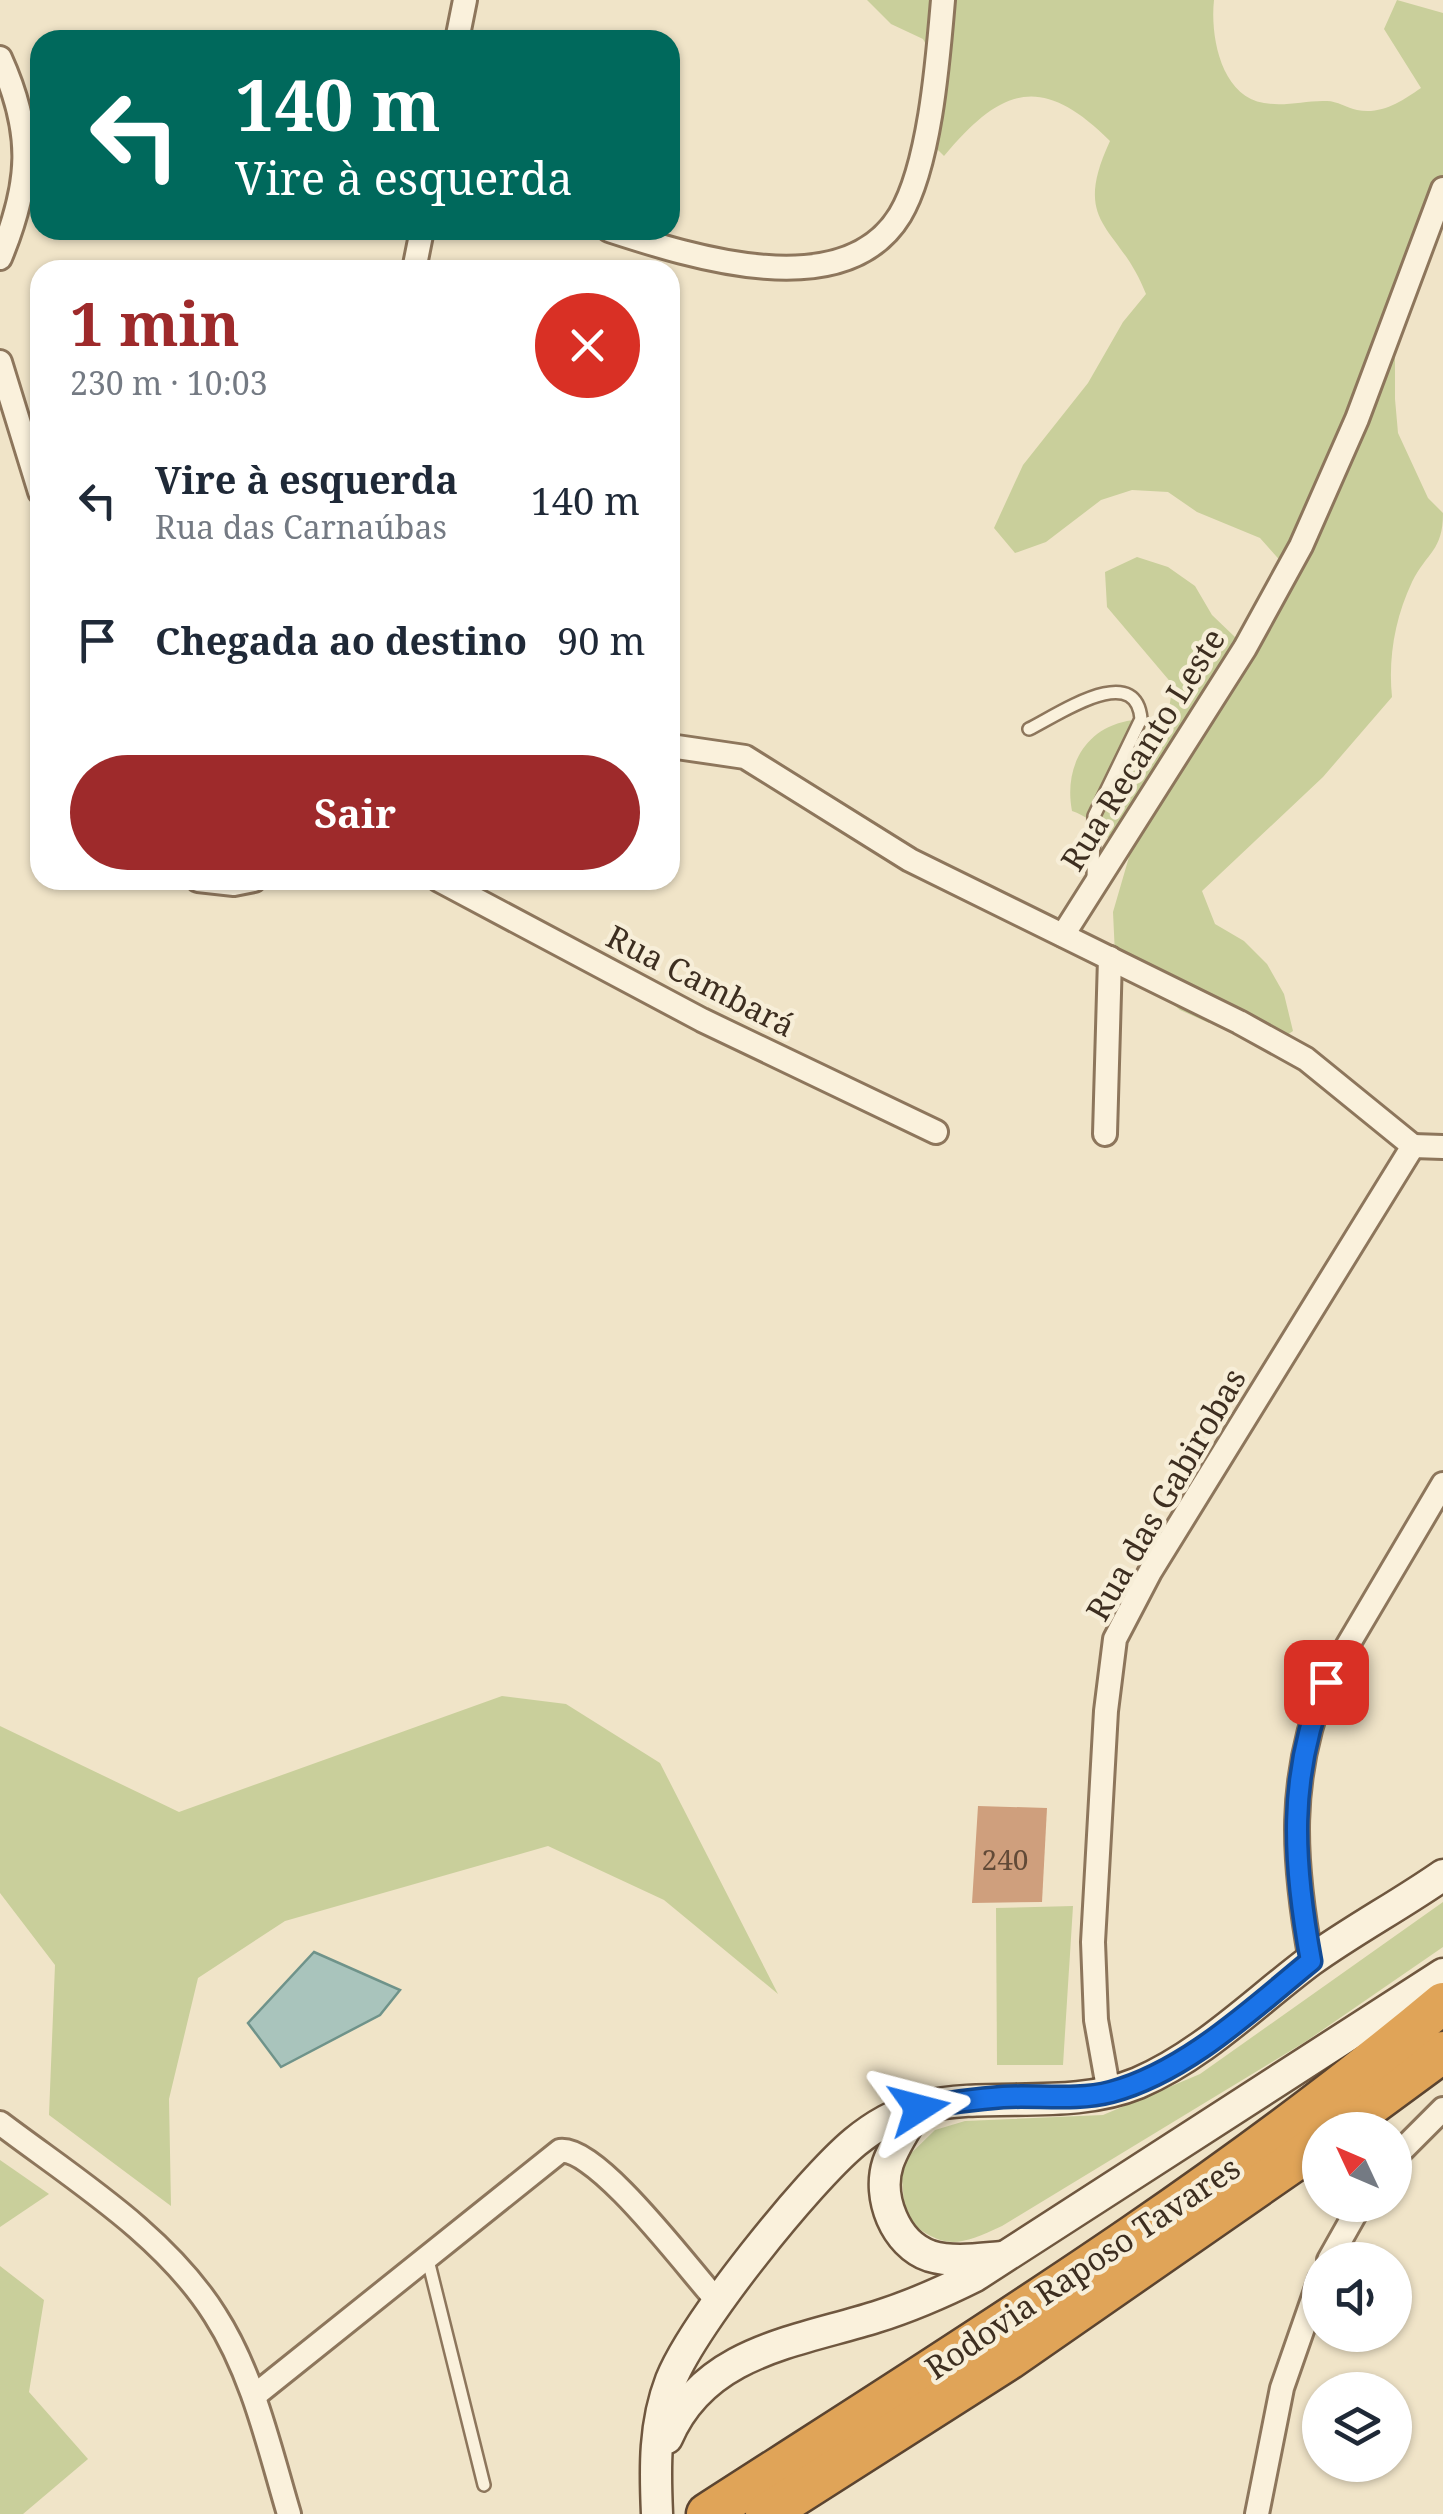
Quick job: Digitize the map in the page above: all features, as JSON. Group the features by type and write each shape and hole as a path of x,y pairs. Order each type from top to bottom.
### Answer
{"highway":[{"name":"Rodovia Raposo Tavares","path":"711,2512 944,2362 1201,2188 1340,2088 1443,2003"},
{"path":"1361,2112 1443,2052"},
{"name":"Rodovia Raposo Tavares","path":"766,2514 1009,2359 1302,2156"}],"main road":[{"path":"657,2514 655,2464 660,2418 687,2347 829,2167 857,2140 892,2118 919,2108 1007,2097 1050,2098 1108,2092 1140,2082 1235,2024 1311,1961 1443,1875"},
{"path":"655,2464 676,2416 728,2365 800,2336 929,2298 1006,2257 1443,1974"},
{"path":"919,2108 887,2166 888,2210 899,2232 928,2255 956,2260 1006,2257"}],"street":[{"path":"459,30 465,0"},
{"path":"640,240 675,252 770,269 818,265 864,250 897,220 916,174 938,62 942,0"},
{"path":"0,58 14,88 25,135 26,181 0,258"},
{"name":"Rua Recanto Leste","path":"1063,936 1245,648 1300,546 1357,419 1443,189"},
{"path":"0,362 30,460"},
{"path":"680,747 744,757 910,860 1306,1059 1413,1146 1443,1147"},
{"name":"Rua Cambará","path":"458,890 702,1020 936,1132"},
{"path":"1105,1134 1110,958"},
{"name":"Rua das Gabirobas","path":"1108,2092 1096,2020 1093,1942 1106,1711 1114,1639 1150,1572 1413,1146"},
{"path":"1311,1961 1296,1876 1294,1818 1313,1713 1326,1682 1443,1484"},
{"path":"1412,2139 1443,2108"},
{"path":"0,2123 136,2229 190,2280 217,2317 254,2396 289,2514"},
{"path":"254,2396 428,2260 553,2154 574,2151 631,2202 720,2304"},
{"path":"1257,2514 1282,2388 1302,2331"}],"lane":[{"path":"1029,729 1103,692 1122,691 1134,697 1140,709 1141,718 1094,816 1094,888"},
{"path":"428,2260 484,2485"}],"green space":[{"path":"867,0 1214,0 1214,30 1221,62 1237,89 1249,98 1272,104 1331,101 1366,111 1391,106 1421,88 1384,29 1397,0 1443,13 1443,222 1395,333 1398,433 1428,498 1443,513 1440,536 1412,582 1401,610 1392,653 1392,697 1323,777 1202,891 1215,924 1244,941 1267,964 1284,994 1293,1031 1287,1035 1210,1019 1209,1023 1180,1010 1115,955 1113,912 1129,857 1089,820 1072,811 1070,795 1074,766 1088,742 1127,721 1167,720 1173,685 1107,607 1105,572 1137,557 1168,567 1195,586 1212,615 1236,638 1267,628 1284,565 1260,538 1197,512 1168,492 1132,490 1101,500 1046,542 1015,553 994,528 1023,465 1088,383 1123,322 1146,294 1097,209 1099,169 1110,141 1063,105 1042,97 1022,97 984,115 944,156 921,133 939,68 923,39 891,24"},
{"path":"502,1696 566,1704 660,1763 778,1994 664,1900 548,1846 285,1921 198,1978 169,2099 171,2206 49,2115 55,1965 0,1893 0,1726 179,1812"},
{"path":"1443,1902 1443,1947 1305,2042 1002,2226 951,2242 930,2236 905,2218 901,2163 935,2130 965,2121 1103,2115 1200,2074"},
{"path":"1073,1906 1063,2065 997,2065 996,1908"},
{"path":"0,2160 49,2194 0,2227"},
{"path":"0,2266 44,2300 29,2392 88,2459 23,2514 0,2514"}],"water":[{"path":"314,1952 400,1990 380,2015 281,2067 248,2023"}],"building":[{"path":"978,1806 1047,1808 1042,1902 972,1903"}],"route":[{"path":"919,2108 970,2100 1108,2092 1140,2082 1235,2024 1311,1961 1296,1876 1294,1818 1313,1713 1326,1682"}]}
